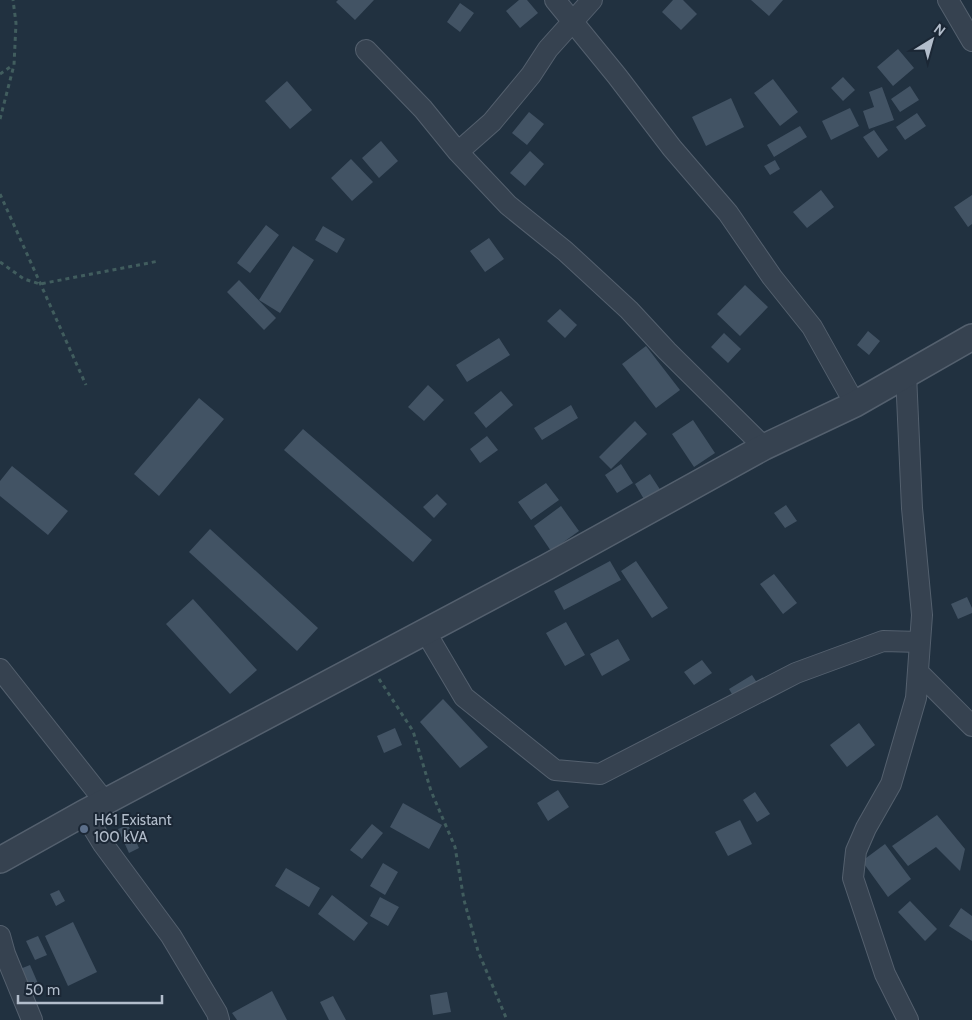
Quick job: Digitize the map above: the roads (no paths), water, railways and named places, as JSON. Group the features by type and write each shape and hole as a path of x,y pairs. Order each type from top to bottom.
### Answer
{"street":[{"path":"555,0 617,76 672,148 728,213 772,277 812,327 855,404"},
{"path":"458,152 492,122 531,75 548,48 592,0"},
{"path":"948,0 972,40"},
{"path":"366,50 423,109 458,152 508,206 565,250 629,310 667,351 764,446"},
{"path":"0,860 546,567 764,446 855,404 972,337"},
{"path":"906,374 912,508 922,615 916,698 891,784 866,828 856,851 853,878 885,974 908,1020"},
{"path":"425,632 464,697 555,770 600,774 796,673 883,640 920,642"},
{"path":"0,669 95,808 103,844 171,936 220,1020"},
{"path":"918,672 972,726"},
{"path":"0,936 5,954 32,1020"}],"place":[{"name":"H61 Existant 100 kVA","path":"84,829"}]}
